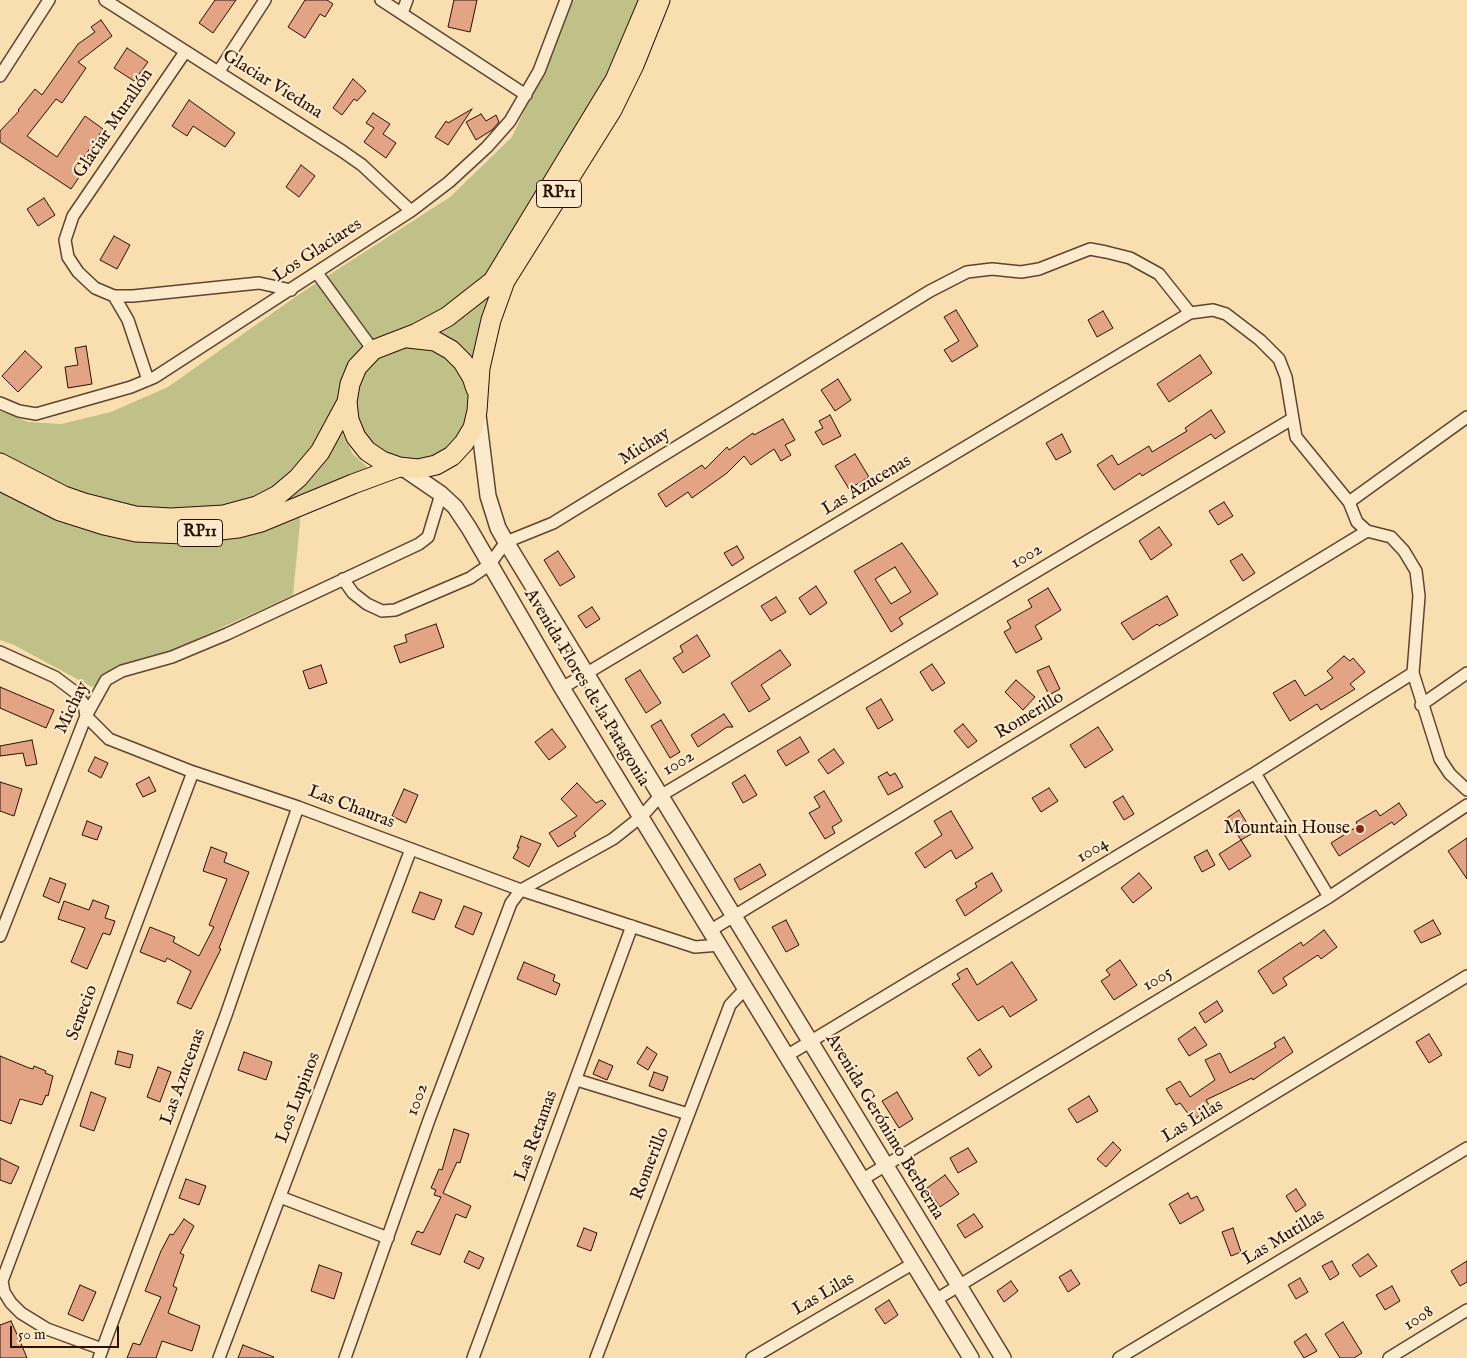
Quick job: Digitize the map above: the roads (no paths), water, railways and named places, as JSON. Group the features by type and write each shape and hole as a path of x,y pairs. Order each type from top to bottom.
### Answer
{"main road":[{"name":"RP11","path":"649,0 615,80 493,281 447,317 373,350 357,367 350,384 347,402 349,420 356,437 367,451 382,462 401,468 418,468 436,464 452,456 464,443 473,428 485,342 505,282 612,110 634,65 660,0"},
{"name":"RP11","path":"402,338 418,338 435,342 450,350 463,362 472,377 477,402"},
{"name":"RP11","path":"0,464 64,496 120,512 171,518 224,515 257,506 278,495 298,478 320,452 347,402"},
{"name":"RP11","path":"0,481 60,511 104,525 136,532 184,534 238,528 261,522 353,484 401,468"}],"street":[{"path":"0,76 49,0"},
{"name":"Glaciar Viedma","path":"105,0 184,52 219,71 362,165 411,212"},
{"path":"219,71 264,0"},
{"path":"381,0 526,95"},
{"path":"402,13 407,0"},
{"name":"Los Glaciares","path":"0,403 18,411 36,414 122,390 148,380 177,364 411,212 449,182 487,147 510,121 526,95 550,47 566,0"},
{"name":"Glaciar Murallón","path":"114,296 95,288 78,272 68,257 65,240 73,216 184,52"},
{"name":"Michay","path":"506,542 553,524 930,291 967,272 992,269 1021,272 1039,270 1090,250 1106,252 1130,258 1159,274 1190,313"},
{"path":"317,273 373,350"},
{"path":"114,296 133,296 259,283 291,290"},
{"path":"114,296 128,320 148,380"},
{"path":"1190,313 1213,310 1226,314 1260,340 1280,359 1289,390 1296,437 1349,502 1357,522 1367,531 1391,537 1404,551 1416,571 1419,596 1413,673 1440,759 1450,774 1467,790"},
{"name":"Las Azucenas","path":"562,688 1190,313"},
{"name":"Avenida Flores de la Patagonia","path":"477,402 488,496 498,528 734,916"},
{"path":"1349,502 1467,417"},
{"name":"1002","path":"345,1358 429,1120 511,903 521,890 613,838 642,816 660,796 1292,419"},
{"name":"Avenida Flores de la Patagonia","path":"401,468 441,494 455,507 562,688 720,944"},
{"name":"Michay","path":"0,936 86,716 106,680 122,670 172,657 344,580 419,544 428,537 441,494"},
{"name":"Romerillo","path":"711,930 1367,531"},
{"path":"344,580 353,593 367,604 382,611 394,610 470,578 489,564 506,542"},
{"name":"Las Chauras","path":"0,652 54,677 74,692 84,704 86,716 109,739 193,772 298,807 521,890 695,947 720,944"},
{"name":"1004","path":"788,1055 1255,773 1413,673"},
{"path":"1422,705 1467,674"},
{"name":"Senecio","path":"100,1353 47,1329 21,1313 4,1292 2,1281 6,1266 193,772"},
{"path":"1255,773 1329,897"},
{"name":"1005","path":"863,1179 1329,897 1467,805"},
{"name":"Las Azucenas","path":"100,1353 226,1015 298,807"},
{"name":"Los Lupinos","path":"219,1358 411,850"},
{"name":"Avenida Gerónimo Berberna","path":"734,916 1003,1358"},
{"name":"Las Retamas","path":"475,1357 632,926"},
{"path":"720,944 937,1299 971,1358"},
{"name":"Las Lilas","path":"937,1299 1467,976"},
{"name":"Romerillo","path":"596,1358 730,1005 746,988"},
{"path":"577,1080 688,1114"},
{"name":"Las Mutillas","path":"1119,1358 1467,1148"},
{"path":"280,1197 388,1238"},
{"name":"Las Lilas","path":"752,1358 914,1263"},
{"name":"1008","path":"1390,1358 1467,1310"}],"place":[{"name":"Mountain House","path":"1360,829"}]}
